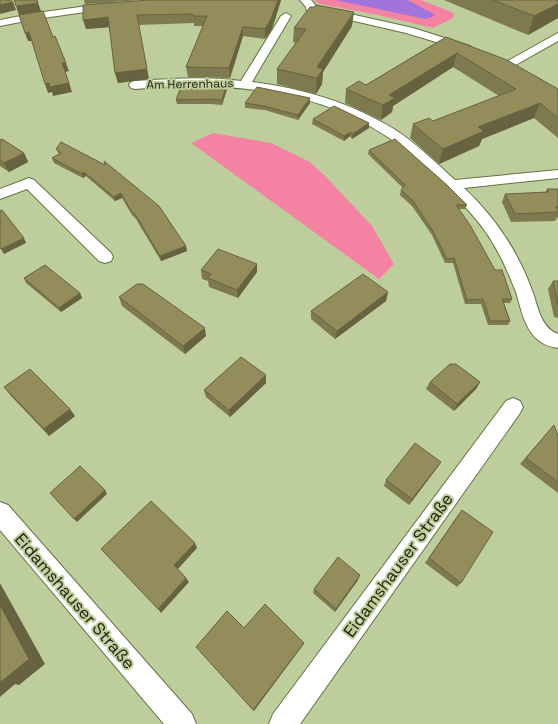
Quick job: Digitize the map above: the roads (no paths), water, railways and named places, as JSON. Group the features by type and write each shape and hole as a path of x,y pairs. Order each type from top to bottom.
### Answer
{"street":[{"path":"0,23 48,14 117,5"},
{"path":"304,10 383,23 430,35 475,51"},
{"name":"Am Herrenhaus","path":"245,84 281,15 304,10"},
{"path":"508,65 558,36"},
{"path":"495,59 520,70"},
{"name":"Am Herrenhaus","path":"135,85 190,82 245,84 301,94 350,112 390,133 453,185 472,205 508,255 522,286 535,323 546,336 558,341"},
{"path":"453,185 558,174"},
{"path":"0,194 28,183 106,257"},
{"name":"Eidamshauser Straße","path":"283,724 513,407"},
{"name":"Eidamshauser Straße","path":"0,513 182,724"}]}
